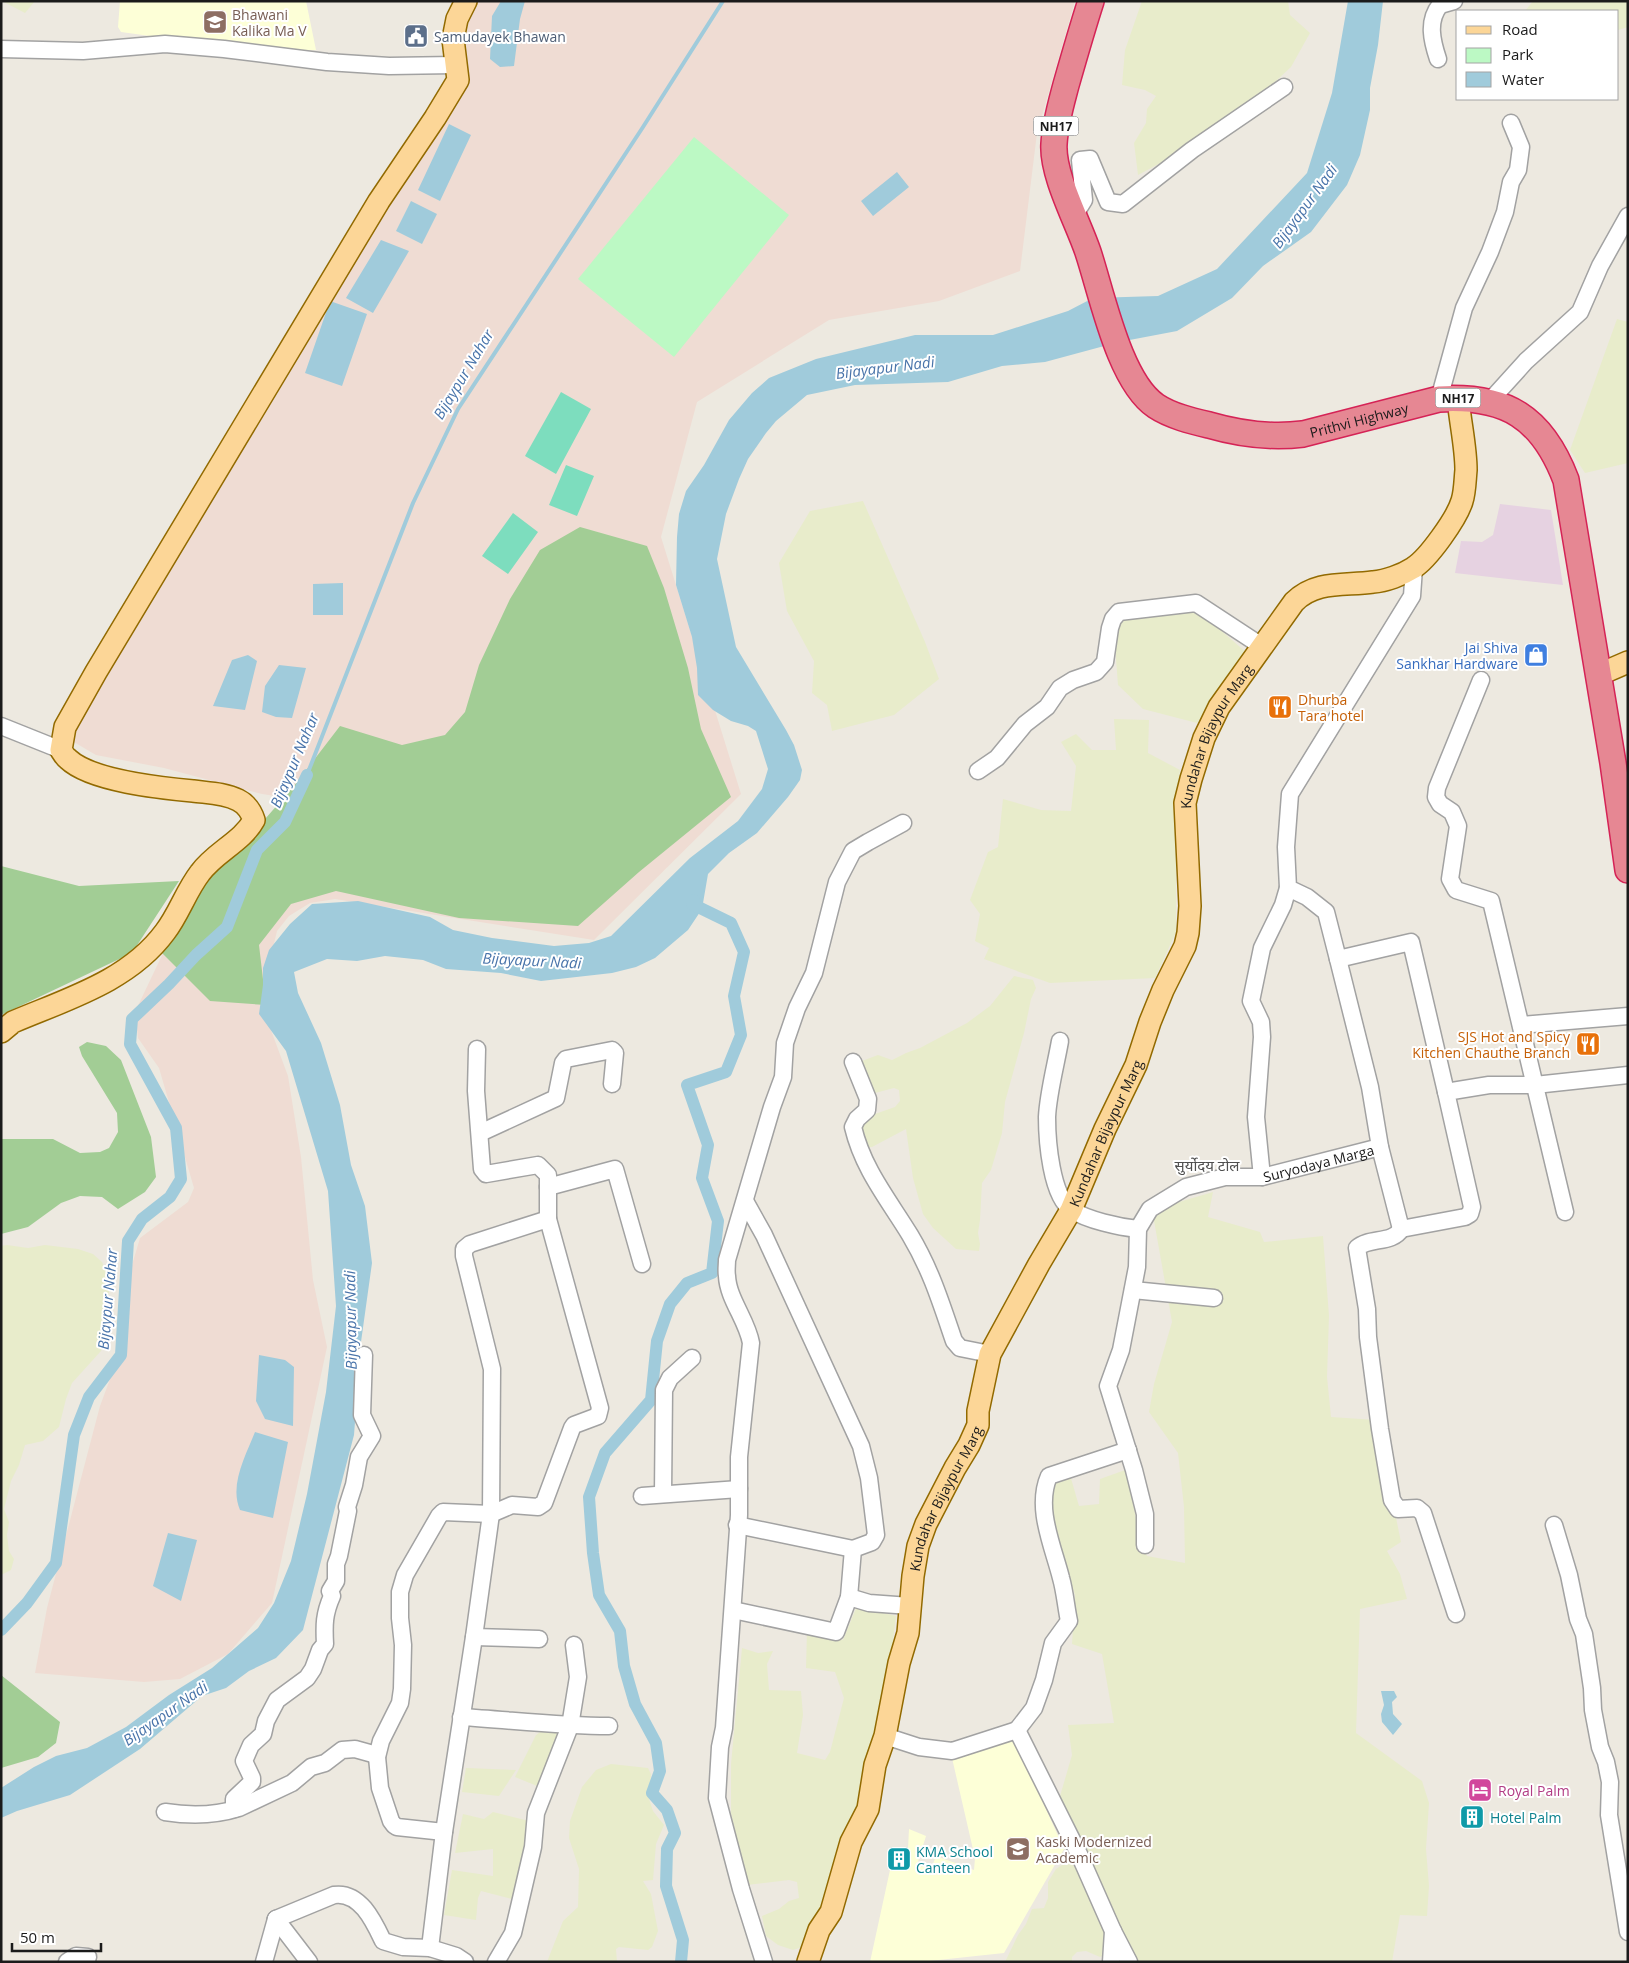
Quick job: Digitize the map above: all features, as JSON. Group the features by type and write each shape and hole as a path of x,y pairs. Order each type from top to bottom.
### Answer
{"highway":[{"name":"Prithvi Highway","path":"1091,1 1060,106 1054,146 1062,184 1087,250 1112,330 1135,383 1144,396 1156,406 1170,413 1222,429 1250,434 1274,436 1303,434 1448,399 1501,405 1529,421 1541,432 1559,461 1566,480 1627,864"}],"main road":[{"path":"1,1032 13,1022 98,986 144,956 165,932 199,873 215,855 243,835 254,820 248,807 240,800 227,796 170,789 107,777 80,767 68,759 61,750 65,727 378,201 435,118 458,80 453,39 457,19 466,1"},
{"name":"Kundahar Bijaypur Marg","path":"808,1962 819,1930 831,1912 851,1842 868,1809 875,1764 885,1736 899,1663 908,1633 918,1546 926,1524 954,1468 970,1445 978,1425 978,1411 990,1354 1038,1264 1071,1210 1105,1129 1136,1065 1163,990 1185,946 1190,906 1185,803 1204,738 1219,707 1294,602 1304,593 1314,588 1389,579 1414,568 1445,532 1462,500 1466,469 1448,399"},
{"path":"1598,675 1628,662"}],"street":[{"path":"1438,59 1433,38 1433,18 1440,5 1454,1"},
{"path":"1,49 83,51 165,44 328,62 388,66 455,65"},
{"path":"1074,216 1084,200 1080,160 1090,159 1108,202 1123,204 1192,150 1284,87"},
{"path":"1448,399 1464,308 1490,252 1505,212 1511,182 1518,170 1522,147 1511,123"},
{"path":"1488,403 1526,361 1580,312 1600,266 1628,216"},
{"path":"1262,1177 1256,1117 1262,1037 1261,1022 1251,1001 1262,948 1283,905 1288,888 1286,847 1290,794 1412,596 1414,568"},
{"path":"978,771 997,758 1025,724 1047,707 1060,688 1073,680 1096,672 1105,662 1110,628 1113,619 1119,612 1196,603 1263,647"},
{"path":"1481,680 1437,788 1436,797 1440,804 1452,812 1458,826 1450,879 1456,890 1491,901 1565,1212"},
{"path":"1,726 61,750"},
{"path":"764,1962 741,1889 717,1798 733,1610 742,1416 751,1343 749,1331 726,1277 727,1260 772,1107 783,1077 785,1043 797,1008 814,973 837,882 854,852 903,823"},
{"path":"1288,888 1307,898 1326,912 1370,1087 1380,1147"},
{"path":"1338,959 1411,942 1472,1207 1470,1214 1465,1218 1402,1229 1399,1234 1364,1243 1357,1248 1367,1309 1368,1337 1380,1429 1392,1500 1398,1509 1417,1508 1423,1513 1456,1614"},
{"path":"1521,1025 1628,1016"},
{"path":"1060,1042 1047,1116 1052,1173 1057,1190 1071,1210 1112,1225 1138,1230 1138,1267 1121,1350 1108,1386 1145,1514 1145,1545"},
{"path":"444,1832 396,1827 391,1821 380,1788 377,1757 381,1741 400,1703 402,1689 403,1645 400,1592 405,1575 439,1516 444,1512 491,1514 512,1506 538,1507 544,1503 572,1428 574,1425 598,1416 600,1413 548,1219 548,1175 538,1165 486,1174 482,1170 476,1091 477,1049"},
{"path":"480,1133 556,1105 562,1063 566,1059 612,1050 614,1054 612,1084"},
{"path":"854,1062 868,1099 866,1110 857,1119 853,1127 857,1145 868,1169 910,1235 934,1280 954,1341 960,1348 990,1354"},
{"path":"1446,1092 1488,1085 1535,1084 1628,1075"},
{"name":"Suryodaya Marga","path":"1138,1230 1150,1209 1186,1187 1225,1177 1262,1177 1380,1147 1402,1229"},
{"path":"548,1187 615,1169 642,1264"},
{"path":"737,1525 853,1549 872,1542 876,1536 869,1478 861,1446 768,1244 745,1201"},
{"path":"430,1948 444,1832 491,1514 492,1369 464,1256 464,1248 470,1244 548,1219"},
{"path":"1133,1290 1214,1298"},
{"path":"234,1809 234,1799 252,1782 244,1759 248,1748 263,1734 266,1721 277,1700 307,1678 313,1669 320,1650 325,1644 324,1627 326,1611 332,1596 330,1591 336,1581 336,1564 340,1556 348,1511 347,1507 354,1486 359,1457 372,1436 362,1414 364,1355"},
{"path":"663,1494 664,1390 670,1378 692,1358"},
{"path":"885,1736 919,1747 952,1751 1017,1730 1034,1708 1044,1680 1053,1643 1068,1621 1062,1581 1044,1515 1046,1484 1049,1476 1128,1450"},
{"path":"642,1496 739,1490"},
{"path":"1554,1525 1569,1576 1578,1619 1584,1634 1592,1688 1593,1710 1600,1747 1606,1762 1610,1782 1610,1815 1628,1932"},
{"path":"733,1610 836,1632 849,1597 853,1549"},
{"path":"849,1597 869,1603 910,1606"},
{"path":"474,1637 539,1639"},
{"path":"496,1962 514,1932 533,1848 536,1814 570,1726 578,1677 574,1645"},
{"path":"461,1717 529,1721 570,1726 610,1726"},
{"path":"1017,1730 1079,1854 1129,1962"},
{"path":"165,1812 190,1816 234,1809 288,1786 311,1767 325,1763 342,1750 355,1749 377,1757"},
{"path":"276,1919 334,1895 342,1894 358,1902 373,1921 383,1941 403,1947 430,1948 458,1960"},
{"path":"264,1962 276,1919"},
{"path":"276,1919 309,1962"},
{"path":"1111,1962 1113,1931"},
{"path":"67,1962 76,1956 88,1957"}],"shaded area":[{"path":"2,1 35,1 25,13"},
{"name":"Bhawani Kalika Ma V","path":"120,1 306,1 316,50 296,51 121,32 118,27"},
{"path":"472,1 1075,1 1037,133 1020,271 939,301 829,320 697,402 661,537 741,794 594,940 335,899 310,903 289,916 277,931 272,952 265,1014 288,1076 301,1157 313,1280 327,1347 272,1603 228,1654 180,1679 144,1682 35,1673 47,1608 100,1406 128,1331 122,1299 140,1238 188,1202 194,1188 159,1068 138,1038 135,1012 174,930 269,821 282,797 262,794 164,768 96,755 67,738 461,82 462,19"},
{"path":"1142,1 1288,1 1290,15 1310,33 1291,67 1261,95 1224,117 1170,158 1138,175 1134,143 1146,123 1147,109 1156,96 1145,90 1122,85 1125,50"},
{"path":"1533,1 1628,1 1628,27 1619,30 1619,10 1526,10"},
{"path":"1617,319 1628,322 1628,463 1585,473 1570,450"},
{"path":"863,501 925,642 939,679 894,715 832,731 827,705 812,693 814,661 787,611 779,563 810,511"},
{"path":"1500,504 1551,510 1563,585 1455,573 1461,541 1482,542 1493,535"},
{"path":"1190,607 1201,613 1248,654 1197,723 1143,709 1118,685 1114,632 1119,616"},
{"path":"1114,719 1149,720 1148,753 1180,770 1176,819 1176,932 1155,978 1050,983 984,959 989,948 975,941 980,914 970,900 988,852 998,847 1003,799 1041,810 1071,811 1076,766 1061,742 1076,734 1092,750 1116,750"},
{"path":"1014,976 1033,980 1036,988 1031,999 1024,1033 1005,1102 1002,1133 991,1170 982,1183 978,1233 979,1251 956,1249 933,1228 923,1214 913,1178 906,1129 872,1147 863,1147 860,1130 865,1123 875,1114 895,1107 900,1101 899,1090 894,1088 875,1093 869,1087 862,1061 878,1055 892,1060 920,1048 967,1023 990,1006"},
{"path":"1213,1192 1208,1217 1260,1232 1264,1242 1323,1236 1329,1316 1327,1377 1331,1417 1376,1420 1401,1542 1387,1551 1400,1574 1407,1599 1360,1609 1356,1733 1422,1781 1429,1803 1426,1849 1429,1886 1427,1916 1400,1915 1392,1962 1116,1962 1058,1803 1072,1755 1068,1725 1114,1723 1102,1654 1072,1644 1075,1595 1049,1514 1052,1482 1070,1475 1079,1506 1099,1504 1100,1479 1128,1469 1139,1538 1147,1556 1185,1563 1184,1507 1178,1453 1149,1412 1154,1384 1172,1322 1153,1215 1179,1202"},
{"path":"45,1245 78,1249 93,1254 102,1262 110,1281 106,1339 101,1351 72,1383 59,1427 43,1441 25,1445 19,1465 11,1481 4,1509 9,1522 7,1535 9,1551 14,1559 11,1570 1,1575 1,1246 28,1248"},
{"path":"857,1606 896,1616 888,1680 853,1825 824,1909 802,1947 793,1950 778,1945 766,1936 762,1916 779,1909 789,1901 799,1898 797,1882 789,1880 747,1885 731,1813 731,1764 742,1648 758,1653 773,1651 767,1664 769,1690 801,1691 803,1715 797,1753 825,1760 830,1752 844,1698 835,1672 806,1668 807,1631 843,1640"},
{"path":"546,1728 565,1730 542,1788 515,1777 536,1735"},
{"name":"Kaski Modernized Academic","path":"1013,1736 1064,1849 1004,1953 920,1962 870,1962 895,1847 908,1849 909,1829 926,1836 917,1865 931,1869 936,1856 974,1870 975,1858 952,1758"},
{"path":"611,1764 648,1768 651,1774 649,1799 653,1811 664,1825 656,1844 653,1880 643,1881 651,1894 658,1931 652,1947 648,1950 619,1947 616,1949 617,1962 547,1962 563,1921 578,1907 579,1869 569,1838 570,1821 582,1787 596,1770"},
{"path":"466,1768 516,1770 499,1796 462,1792"},
{"path":"493,1812 529,1821 516,1900 481,1891 478,1898 476,1920 444,1915 452,1870 493,1876 493,1849 455,1853 463,1814 484,1819"},
{"path":"1065,1863 1071,1863 1080,1873 1110,1935 1108,1953 1100,1957 1086,1951 1077,1952 1072,1957 1072,1962 1005,1962 1032,1909 1044,1908 1048,1898 1048,1882 1056,1869"}],"green space":[{"path":"694,137 789,215 674,357 578,279"},
{"path":"561,392 591,409 556,474 525,456"},
{"path":"566,465 594,476 577,516 549,505"},
{"path":"513,513 538,532 508,574 482,556"},
{"path":"580,527 647,546 664,588 688,668 701,729 731,797 639,872 578,926 459,918 336,891 291,904 259,945 266,1005 210,1001 161,952 208,876 258,827 294,786 340,726 402,745 445,735 465,712 479,665 510,599 540,550"},
{"path":"1,866 79,886 179,881 132,953 1,1015"},
{"path":"87,1042 106,1046 121,1060 151,1137 156,1177 145,1192 118,1209 102,1197 80,1196 61,1203 28,1227 1,1234 1,1139 53,1139 80,1153 100,1152 109,1148 118,1132 117,1113 82,1056 79,1047"},
{"path":"1,1675 60,1722 56,1743 38,1757 1,1768"}],"water":[{"path":"501,1 525,1 520,19 514,66 500,67 490,59 492,16"},
{"name":"Bijayapur Nadi","path":"1348,1 1383,1 1378,45 1370,88 1370,110 1360,155 1347,185 1311,232 1263,266 1232,298 1177,331 1119,342 1045,362 1002,366 948,382 855,385 807,395 776,421 766,433 748,459 739,479 726,514 717,559 736,647 786,730 794,745 802,770 800,780 788,797 757,833 729,853 708,874 702,909 688,930 655,958 636,967 612,973 541,981 501,973 446,969 423,960 385,956 357,961 327,959 294,972 298,993 321,1043 340,1105 351,1165 365,1206 372,1263 361,1342 354,1435 303,1630 276,1658 249,1671 226,1688 202,1696 140,1749 70,1795 17,1811 1,1818 1,1788 34,1767 56,1756 87,1748 126,1727 169,1695 212,1668 258,1628 274,1603 291,1561 307,1494 326,1392 336,1306 328,1191 286,1051 259,1014 263,968 269,950 290,924 312,904 358,901 430,917 453,930 492,938 554,946 589,943 611,936 690,858 738,821 762,789 768,769 756,731 748,726 731,721 713,710 698,695 697,668 692,637 676,585 679,514 686,491 704,465 729,420 752,393 769,378 816,359 915,335 993,335 1068,311 1093,298 1158,296 1217,269 1307,173 1332,93"},
{"path":"449,124 471,135 440,201 418,190"},
{"path":"897,172 909,187 873,216 861,201"},
{"path":"411,201 437,214 422,244 396,231"},
{"path":"381,240 409,251 373,313 346,298"},
{"path":"330,301 367,314 342,386 305,373"},
{"path":"343,583 343,615 313,615 313,584"},
{"path":"248,655 257,661 245,710 213,706 232,660"},
{"path":"279,665 306,668 292,718 276,717 262,712 265,686"},
{"path":"259,1355 285,1360 294,1367 293,1426 265,1419 256,1401"},
{"path":"255,1432 288,1442 273,1518 240,1510 237,1500 236,1490 240,1470"},
{"path":"168,1533 197,1540 181,1601 153,1586"},
{"path":"1381,1691 1394,1691 1397,1697 1392,1702 1393,1714 1402,1724 1393,1735 1382,1722 1381,1714 1384,1705"}],"waterway":[{"name":"Bijaypur Nahar","path":"307,775 413,503 458,409 643,127 723,1"},
{"name":"Bijaypur Nahar","path":"1,1630 27,1603 56,1563 74,1435 89,1397 121,1355 128,1241 142,1219 170,1197 181,1179 176,1128 130,1044 132,1019 227,927 257,850 285,822 307,775"},
{"path":"681,1962 683,1940 666,1886 667,1849 675,1833 667,1810 652,1793 660,1771 656,1743 635,1704 624,1666 620,1631 599,1595 593,1553 589,1497 605,1453 651,1400 657,1341 670,1304 687,1283 712,1273 718,1221 702,1178 708,1145 687,1085 726,1072 741,1035 734,996 744,952 731,923 692,904 694,900"}],"place":[{"name":"Bhawani Kalika Ma V","path":"215,22"},
{"name":"Samudayek Bhawan","path":"416,36"},
{"name":"Jai Shiva Sankhar Hardware","path":"1536,655"},
{"name":"Dhurba Tara hotel","path":"1280,707"},
{"name":"SJS Hot and Spicy Kitchen Chauthe Branch","path":"1588,1044"},
{"name":"Royal Palm","path":"1480,1790"},
{"name":"Hotel Palm","path":"1472,1817"},
{"name":"Kaski Modernized Academic","path":"1018,1849"},
{"name":"KMA School Canteen","path":"899,1859"}],"district":[{"name":"सुर्योदय टोल","path":"1207,1165"}]}
